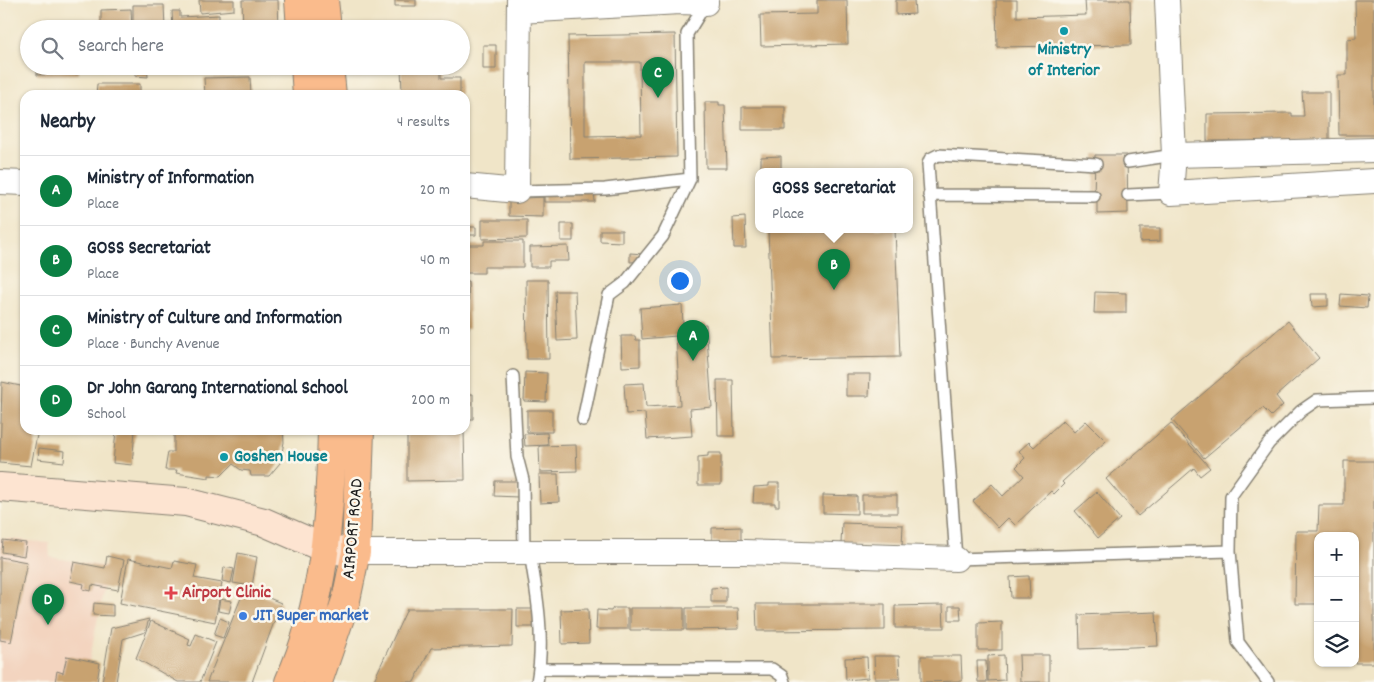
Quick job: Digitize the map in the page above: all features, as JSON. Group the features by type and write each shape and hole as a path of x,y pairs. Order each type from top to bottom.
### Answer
{"main road":[{"path":"299,0 300,20"},
{"path":"324,0 326,20"},
{"path":"305,75 306,90"},
{"path":"331,75 332,90"},
{"name":"AIRPORT ROAD","path":"289,682 319,591 326,549 330,502 332,435"},
{"name":"AIRPORT ROAD","path":"318,682 346,600 356,552 360,435"}],"street":[{"path":"1167,0 1174,155 1171,193 1374,181"},
{"path":"470,186 518,191 519,5 706,2"},
{"path":"1174,155 1374,150"},
{"path":"0,182 20,183"},
{"path":"0,487 186,502 264,522 326,549 356,552 744,552 956,559"}],"lane":[{"path":"583,420 609,295 625,283 663,236 690,179 686,34 706,2"},
{"path":"1096,164 938,155 930,159 928,164 956,559 1230,551"},
{"path":"1128,162 1174,155"},
{"path":"518,191 605,189 690,179"},
{"path":"1128,195 1171,193"},
{"path":"929,195 1094,196"},
{"path":"513,376 517,457 523,480 527,553 538,605 540,669 537,682"},
{"path":"1268,682 1238,642 1230,551 1231,496 1269,443 1301,411 1317,400 1374,398"},
{"path":"540,669 772,669 782,676 784,682"}],"shaded area":[{"path":"0,538 49,543 50,557 108,567 85,682 0,682"}],"building":[{"path":"199,0 234,0 234,10 200,13"},
{"path":"242,0 278,0 279,20 243,20"},
{"path":"395,0 416,0 416,6 395,6"},
{"path":"817,0 847,0 848,44 761,46 760,15 817,14"},
{"path":"896,0 914,0 915,14 896,15"},
{"name":"Ministry of Interior","path":"996,0 1017,0 1017,17 1086,15 1085,0 1130,0 1131,45 997,47"},
{"path":"1355,0 1374,0 1374,135 1339,135 1338,75 1347,75 1347,39 1356,38"},
{"path":"133,5 164,5 165,20 133,20"},
{"path":"131,9 132,20 101,20 101,10"},
{"path":"172,11 180,11 180,17 219,15 219,20 172,20"},
{"path":"675,34 677,157 570,159 568,36","holes":["585,62 640,62 641,135 585,136"]},
{"path":"483,45 496,45 496,69 483,69"},
{"path":"148,75 148,77 135,76"},
{"path":"401,75 441,75 441,78 460,78 460,90 402,90"},
{"path":"250,77 251,90 205,90 204,78"},
{"path":"97,84 140,84 140,90 96,90"},
{"path":"1302,92 1329,92 1329,140 1207,141 1207,114 1292,113 1292,116 1304,116"},
{"path":"705,102 719,102 719,105 725,105 727,168 706,168"},
{"path":"742,107 785,107 785,130 742,130"},
{"path":"1095,155 1127,155 1128,213 1097,214 1097,199 1094,199"},
{"path":"781,156 781,168 761,168 761,157"},
{"path":"594,191 595,202 544,202 544,192"},
{"path":"509,194 525,198 543,197 543,217 509,216"},
{"path":"745,217 746,248 734,248 733,218"},
{"path":"482,220 527,220 527,238 482,239"},
{"path":"561,224 573,224 573,241 561,241"},
{"path":"470,227 476,227 476,235 470,235"},
{"path":"1140,228 1160,228 1160,241 1140,242"},
{"path":"600,230 622,230 622,242 600,241"},
{"path":"768,233 895,233 900,357 773,359"},
{"path":"484,241 523,241 523,267 484,267 484,273 470,273 470,245 484,245"},
{"path":"568,246 569,261 549,261 549,267 530,267 530,247"},
{"path":"630,253 643,254 643,261 630,262"},
{"path":"526,280 548,280 549,359 527,359"},
{"path":"555,291 575,291 577,340 557,341"},
{"path":"1095,292 1126,293 1126,313 1094,313"},
{"path":"1311,294 1328,294 1328,306 1312,307"},
{"path":"1341,294 1368,296 1367,308 1340,306"},
{"path":"682,305 683,325 706,324 712,407 690,409 692,436 647,439 645,413 626,414 624,384 644,383 646,407 680,405 676,336 642,339 640,308"},
{"path":"1288,321 1319,358 1276,396 1283,405 1271,416 1263,408 1204,458 1172,420"},
{"path":"621,336 635,336 636,340 640,340 640,366 622,367"},
{"path":"525,372 547,373 546,402 524,401"},
{"path":"846,374 870,374 869,396 846,396"},
{"path":"717,380 733,380 734,436 718,436"},
{"path":"2,382 20,386 20,435 37,435 31,466 0,463"},
{"path":"470,394 473,394 473,419 470,419"},
{"path":"527,410 552,410 552,432 527,432"},
{"path":"1063,420 1074,432 1086,421 1106,441 1062,482 1064,484 1054,494 1051,491 1015,525 1008,518 998,528 973,501 992,484 1003,496 1024,476 1016,467 1025,458 1019,451 1029,442 1034,447"},
{"path":"1171,423 1210,468 1200,476 1194,468 1138,516 1106,479"},
{"path":"547,433 548,445 525,446 524,434"},
{"path":"116,435 135,435 132,465 113,463"},
{"name":"Goshen House","path":"174,435 283,435 280,463 269,476 251,476 250,471 241,470 233,464 221,476 209,475 209,478 176,473 177,470 165,470 168,452 174,452"},
{"path":"407,435 464,435 465,480 407,481"},
{"path":"576,445 577,471 540,472 539,446"},
{"path":"39,448 65,451 64,462 38,459"},
{"path":"708,453 721,453 721,485 698,485 698,457 708,456"},
{"path":"1344,461 1374,461 1374,663 1359,663 1359,532 1314,532 1314,604 1295,604 1296,531 1318,531 1319,505 1344,505"},
{"path":"539,474 558,474 559,502 540,503"},
{"path":"495,481 518,481 518,497 494,496"},
{"path":"769,483 779,483 779,506 775,506 775,503 753,503 754,487 769,486"},
{"path":"1097,492 1120,519 1098,538 1075,511"},
{"path":"823,495 857,496 857,514 823,513"},
{"path":"862,495 897,495 897,513 862,513"},
{"path":"842,523 903,525 902,546 841,544"},
{"path":"741,527 741,542 712,542 712,528"},
{"path":"3,540 26,543 24,556 2,552"},
{"path":"238,553 257,557 252,586 233,583"},
{"path":"107,556 124,560 118,590 92,585 91,591 83,589 84,584 70,581 74,562 105,568"},
{"path":"0,557 27,562 11,642 0,640"},
{"name":"Airport Clinic","path":"128,559 172,568 174,561 197,565 194,578 222,583 215,622 120,603"},
{"path":"224,567 234,569 231,583 222,581"},
{"path":"1029,576 1030,598 1011,598 1010,577"},
{"path":"726,587 726,602 711,602 711,588"},
{"path":"245,588 281,603 252,682 207,682"},
{"path":"220,599 232,601 229,613 218,611"},
{"path":"94,603 113,605 113,616 93,615"},
{"path":"756,604 885,604 885,630 757,631"},
{"path":"943,605 944,628 895,628 895,606"},
{"path":"949,606 960,606 961,620 949,620"},
{"path":"613,608 628,608 628,629 596,629 597,610 611,611"},
{"path":"630,608 684,608 684,630 630,630"},
{"path":"686,608 738,608 739,629 686,630"},
{"path":"407,609 513,609 512,646 431,648 414,682 373,682"},
{"path":"517,609 534,609 534,627 517,627"},
{"path":"588,609 589,643 562,644 561,610"},
{"path":"1156,612 1158,646 1080,649 1079,615"},
{"path":"220,618 229,622 223,638 214,635"},
{"path":"149,619 145,632 123,639 116,682 102,682 111,628"},
{"path":"151,621 190,639 188,645 191,646 196,634 216,642 200,682 178,682 136,658"},
{"path":"1002,622 1002,650 978,650 978,623"},
{"path":"1004,655 1005,680 988,681 988,656"},
{"path":"1019,655 1049,655 1049,682 1020,682"},
{"path":"67,656 100,663 97,682 55,682 57,671 63,673"},
{"path":"874,656 899,656 900,679 875,679"},
{"path":"921,656 961,656 962,681 921,682"},
{"path":"867,657 868,678 846,680 845,658"},
{"path":"977,661 986,661 987,682 978,682"}],"place":[{"name":"Ministry of Interior","path":"1064,31"},
{"name":"Ministry of Culture and Information","path":"658,98"},
{"name":"GOSS Secretariat","path":"834,290"},
{"name":"Ministry of Information","path":"693,361"},
{"name":"Goshen House","path":"224,457"},
{"name":"Airport Clinic","path":"171,593"},
{"name":"JIT Super market","path":"243,616"},
{"name":"Dr John Garang International School","path":"48,625"}]}
